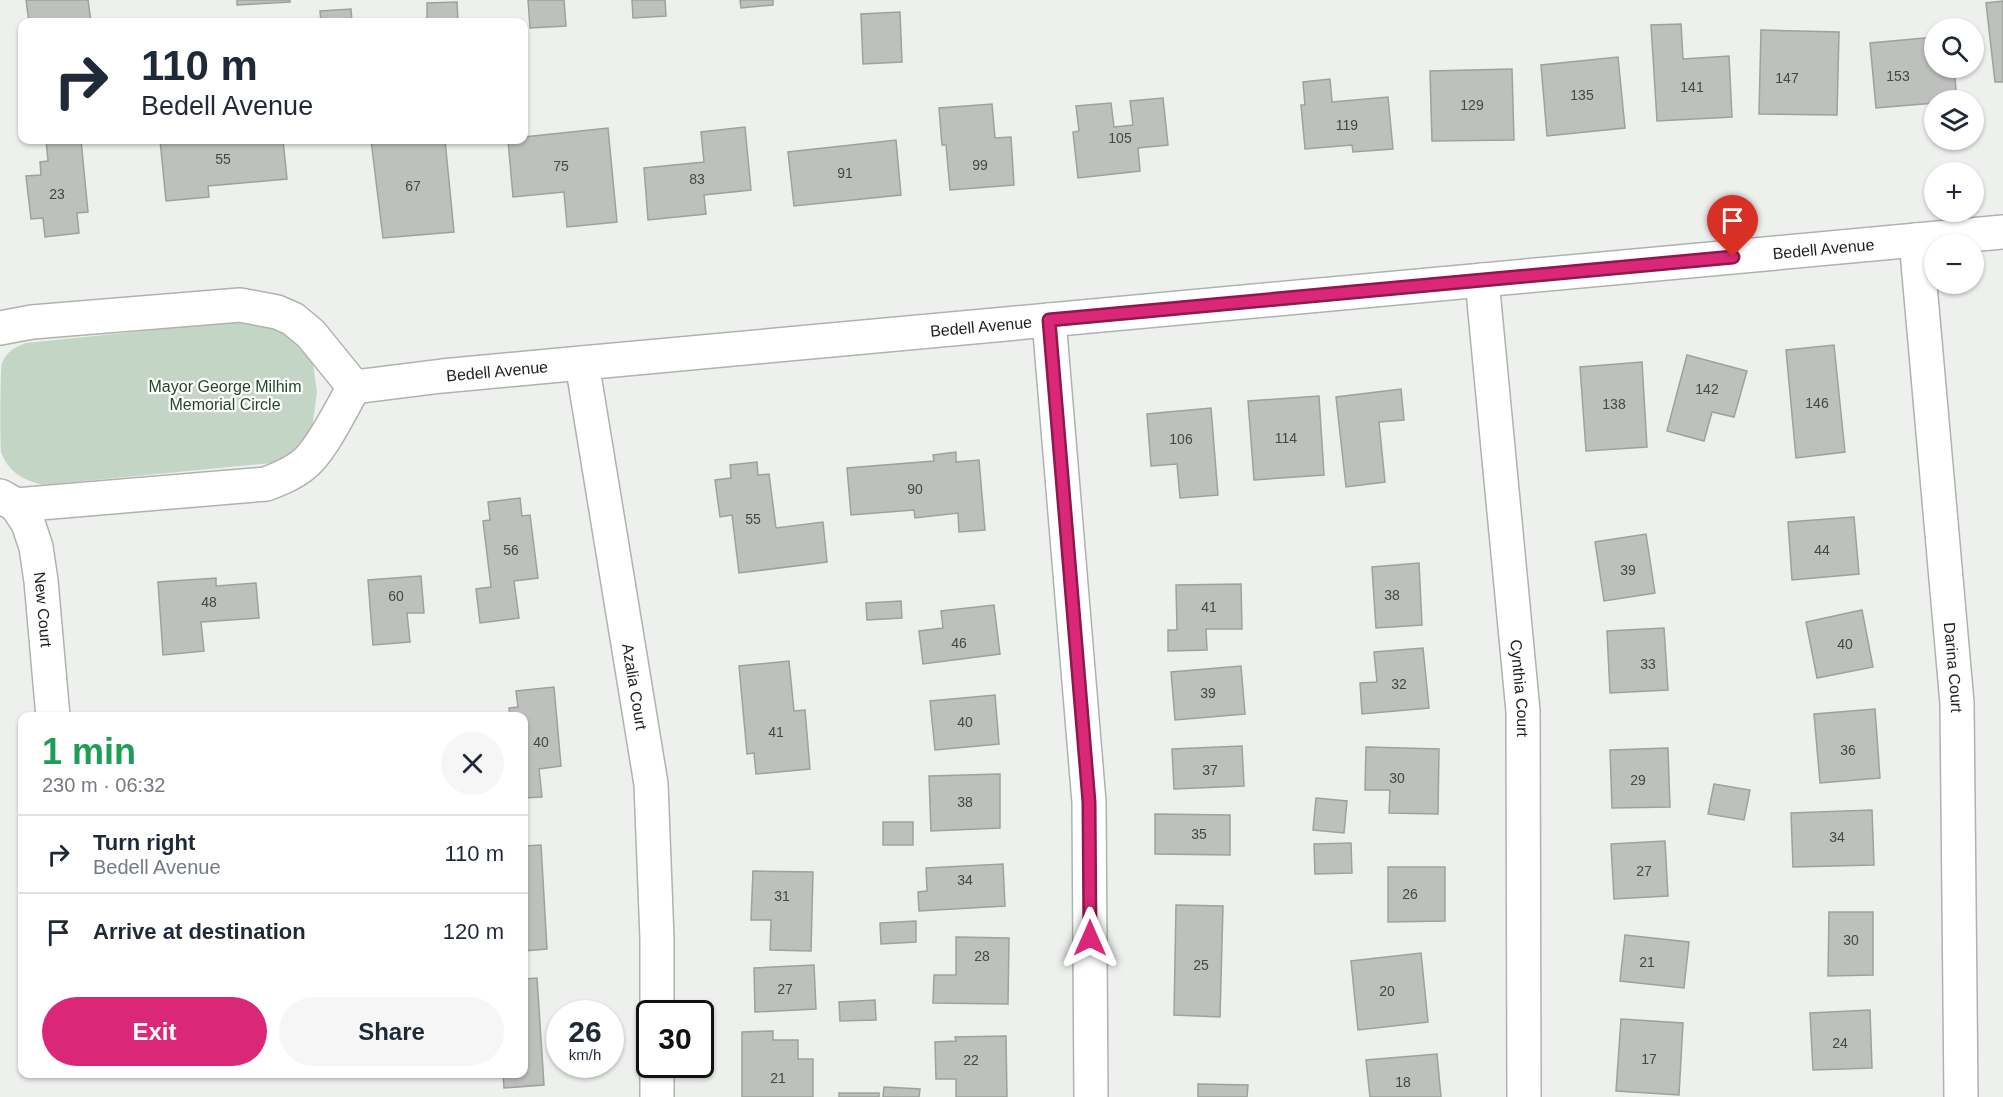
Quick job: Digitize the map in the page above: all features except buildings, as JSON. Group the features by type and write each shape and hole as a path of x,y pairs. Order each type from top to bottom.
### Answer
{"street":[{"name":"Bedell Avenue","path":"354,387 442,376 2003,232"},
{"name":"Darina Court","path":"1916,240 1957,703 1961,1097"},
{"name":"Cynthia Court","path":"1482,280 1522,711 1524,1097"},
{"path":"0,328 32,322 240,305 277,312 293,319 311,334 354,387 319,446 305,464 266,484 8,501"},
{"path":"1049,320 1089,802 1091,1097"},
{"name":"Azalia Court","path":"582,363 651,784 657,1000"},
{"name":"New Court","path":"8,501 28,523 36,547 53,712"},
{"path":"657,1078 657,1097"}],"green space":[{"name":"Mayor George Milhim Memorial Circle","path":"251,320 276,322 311,350 317,392 311,436 290,457 272,463 43,485 17,474 4,459 1,452 1,368 6,355 15,348 26,343"}],"route":[{"path":"1090,938 1089,802 1049,320 1733,257"}]}
